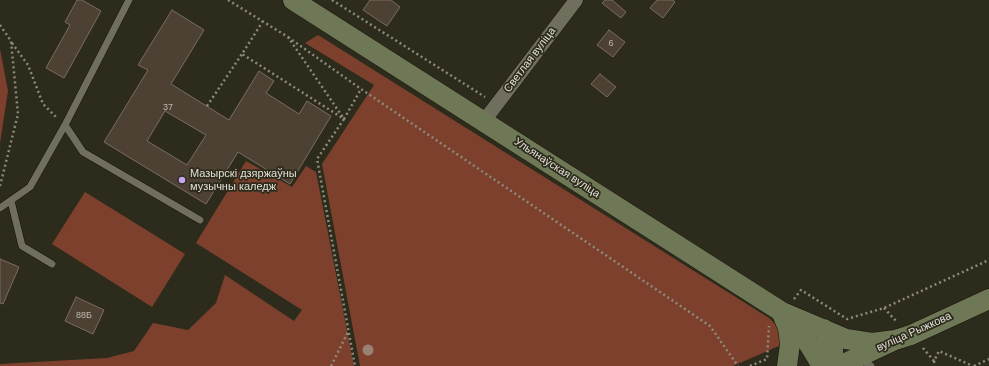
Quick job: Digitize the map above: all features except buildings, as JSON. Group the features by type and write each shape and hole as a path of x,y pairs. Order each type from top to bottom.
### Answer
{"main road":[{"name":"Ульянаўская вуліца","path":"293,0 782,312 846,339 859,342 895,340"},
{"name":"вуліца Рыжкова","path":"839,366 864,362 895,340 911,335 989,299"},
{"path":"782,312 788,328 790,344 786,366"},
{"path":"782,312 805,338 822,366"},
{"path":"824,329 832,350 833,360 829,366"}],"street":[{"name":"Светлая вуліца","path":"484,121 576,0"}],"lane":[{"path":"0,208 30,187 65,125 129,0"},
{"path":"65,125 83,152 200,220"},
{"path":"12,201 22,246 52,264"}],"path":[{"path":"228,0 288,37 361,89 710,326 738,366"},
{"path":"332,0 497,104"},
{"path":"207,106 263,21"},
{"path":"0,25 28,66 43,104 65,125"},
{"path":"288,37 344,119"},
{"path":"0,186 18,114 11,42"},
{"path":"242,54 344,119"},
{"path":"355,366 317,160 344,119 361,89"},
{"path":"782,312 801,290 847,319 884,308 989,260"},
{"path":"750,366 767,359 768,327"},
{"path":"331,366 348,331"},
{"path":"974,366 989,359"},
{"path":"934,361 936,366"}],"shaded area":[{"path":"318,35 769,318 777,326 780,333 781,345 733,366 360,366 322,164 374,85 305,43"},
{"path":"0,49 8,91 0,143"},
{"path":"246,161 292,187 306,166 316,172 354,366 0,366 0,364 107,358 134,351 153,323 188,330 216,303 225,275 294,321 302,310 196,243"},
{"path":"85,192 185,254 152,307 52,244"}],"place":[{"name":"Мазырскі дзяржаўны музычны каледж","path":"182,180"}]}
